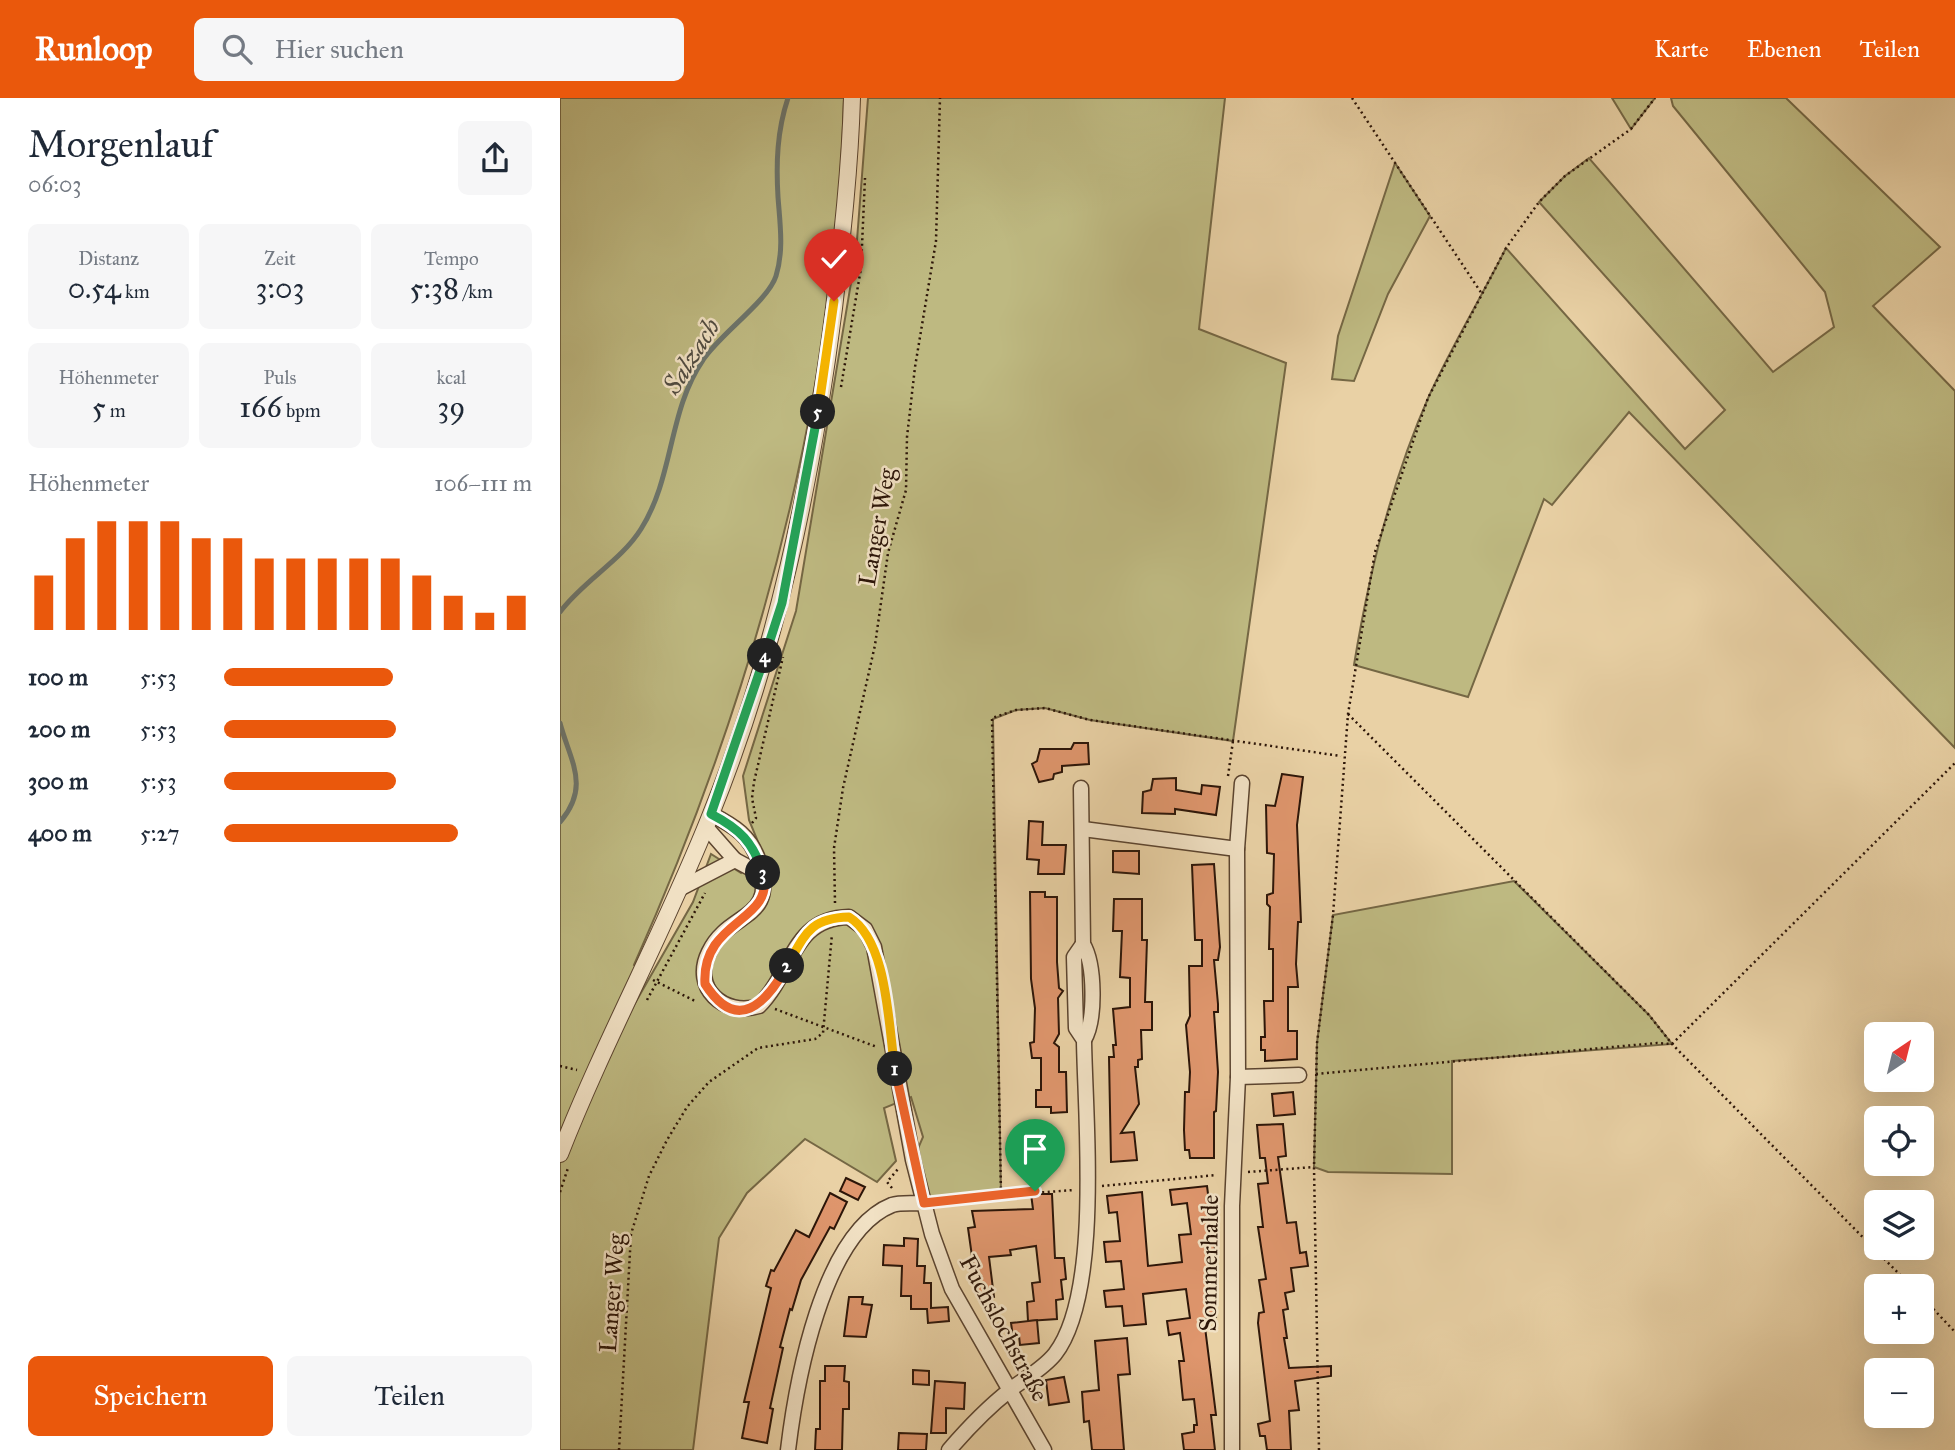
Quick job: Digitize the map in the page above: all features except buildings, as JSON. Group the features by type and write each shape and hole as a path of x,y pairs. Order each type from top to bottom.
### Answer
{"street":[{"path":"560,1154 681,888 708,820 782,603 810,461 841,248 852,98"},
{"name":"Sommerhalde","path":"1232,1450 1233,1173 1238,1077 1237,849 1242,783"},
{"path":"949,1450 975,1420 1054,1355 1069,1332 1081,1283 1087,1188 1084,1040 1076,1028 1074,957 1083,944 1081,788"},
{"path":"708,820 735,860 763,875"},
{"path":"708,820 745,834 757,853 766,885 762,898 715,942 708,953 705,984 722,1004 747,1009 759,1006 779,981 809,930 818,922 834,917"},
{"path":"1083,829 1237,849"},
{"path":"681,888 735,860"},
{"name":"Fuchslochstraße","path":"834,917 849,917 858,922 874,947 901,1102 924,1203 952,1289 1044,1450"},
{"path":"1238,1077 1299,1075"},
{"path":"788,1450 808,1336 834,1267 874,1217 898,1204 924,1203"}],"path":[{"name":"Langer Weg","path":"619,1450 631,1234 649,1176 687,1107 709,1082 758,1048 815,1039 823,1033 837,885 834,848 875,645 888,553 906,490 907,437 915,367 936,241 940,98"},
{"path":"1352,98 1482,294"},
{"path":"1319,1450 1314,1167 1317,1043 1332,915 1343,757 1367,589 1387,512 1428,398 1506,248 1539,202 1565,176 1631,129 1655,98"},
{"path":"1001,1194 992,718 1016,710 1045,708 1090,720 1343,757"},
{"path":"1348,714 1649,1016 1672,1044 1899,1274"},
{"path":"1233,741 1228,776 1242,783"},
{"path":"1317,1074 1657,1043 1672,1044 1955,763"},
{"path":"659,984 693,1000"},
{"path":"775,1009 874,1044 878,1049"},
{"path":"898,1204 895,1192 887,1182 903,1164"},
{"path":"1112,1185 1314,1167"},
{"path":"924,1203 1076,1189"},
{"path":"1934,1310 1955,1332"}],"shaded area":[{"path":"560,98 844,98 838,210 825,322 806,432 782,542 752,650 717,756 678,861 634,965 642,971 599,1066 693,902 711,854 741,873 761,849 749,820 743,776 796,611 856,253 868,98 1225,98 1199,329 1286,363 1233,741 1090,720 1045,708 1016,710 993,719 1001,1194 924,1203 913,1160 923,1137 911,1097 884,1108 896,1161 877,1182 805,1139 747,1193 719,1238 693,1450 560,1450"},
{"path":"1612,98 1655,98 1631,129"},
{"path":"1671,98 1786,98 1940,247 1873,306 1955,391 1955,748 1629,412 1552,505 1544,499 1468,697 1354,665 1374,562 1415,428 1438,377 1506,248 1685,449 1725,410 1539,202 1565,176 1589,158 1773,372 1834,327 1825,292 1673,106"},
{"path":"1395,163 1430,216 1388,294 1354,381 1332,379 1338,336"},
{"path":"1514,881 1649,1015 1672,1044 1452,1061 1452,1174 1328,1172 1314,1167 1317,1043 1333,915"}],"waterway":[{"name":"Salzach","path":"560,612 623,551 641,529 660,488 683,401 692,380 710,350 754,307 776,276 781,247 777,184 778,147 788,98"},
{"name":"Salzach","path":"560,723 573,762 576,785 569,809 560,822"}],"route":[{"path":"834,301 812,448 782,603 711,814 745,834 757,853 766,885 765,893 754,908 715,942 708,953 704,969 705,984 712,995 732,1009 759,1006 779,981 797,946 818,922 834,917 849,917 858,922 865,929 874,947 901,1102 924,1203 1035,1191"}]}
